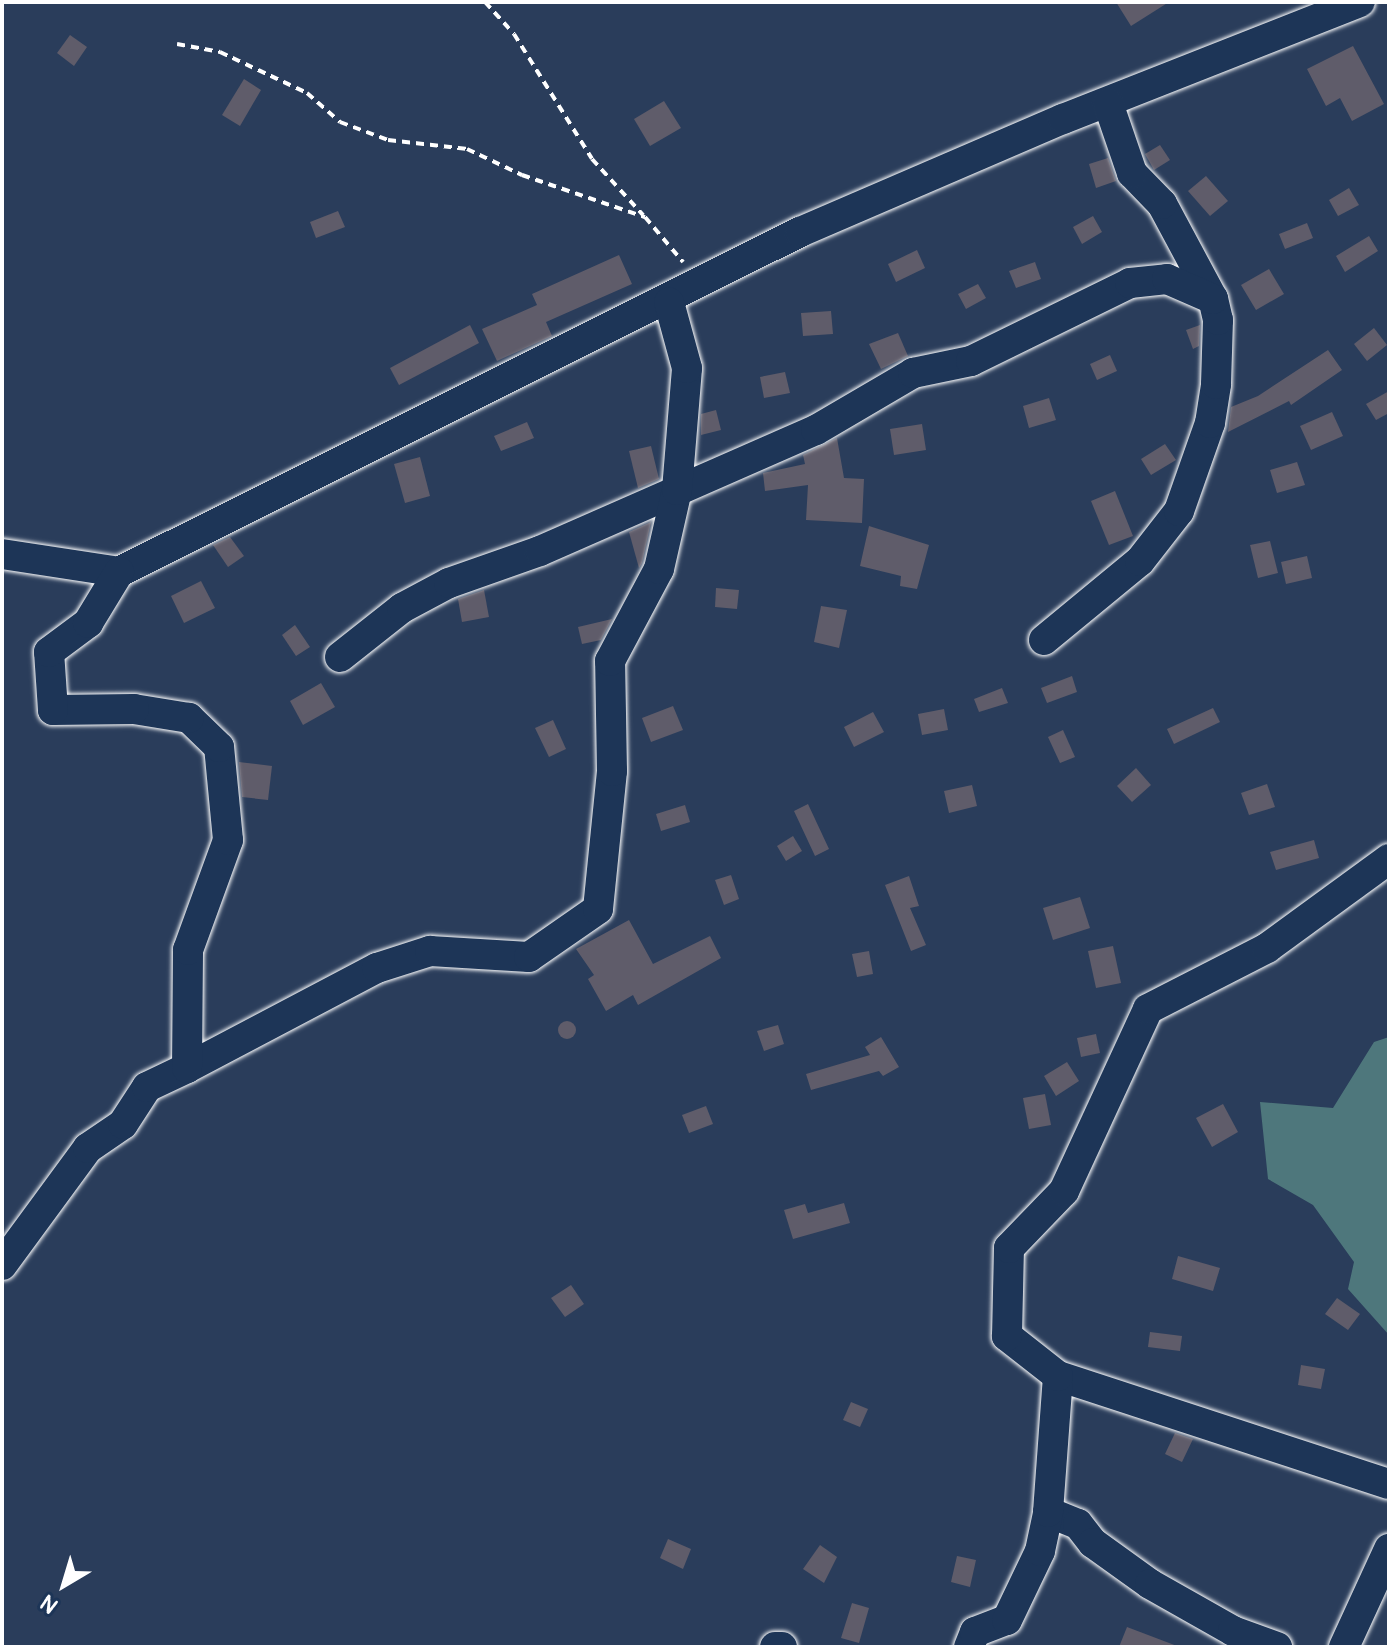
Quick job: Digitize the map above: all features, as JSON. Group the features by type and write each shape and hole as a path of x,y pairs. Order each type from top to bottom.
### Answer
{"street":[{"path":"187,1068 188,950 228,840 219,747 189,718 134,709 53,710 49,652 88,623 119,572 669,302 702,280 885,194 1360,2"},
{"path":"1044,640 1140,561 1179,511 1210,423 1219,348 1213,299 1162,204 1132,173 1108,103"},
{"path":"340,657 402,608 449,583 540,551 816,430 913,373 971,361 1130,283 1167,279 1213,299"},
{"path":"2,1265 88,1148 123,1124 147,1087 377,968 430,951 529,957 598,909 612,771 610,661 659,569 677,490 687,368 669,302"},
{"path":"2,554 119,572"},
{"path":"1389,859 1267,948 1148,1009 1064,1191 1009,1248 1007,1336 1058,1376 1389,1484"},
{"path":"969,1647 975,1632 1007,1620 1040,1551 1048,1512 1058,1376"},
{"path":"1048,1512 1078,1524 1093,1543 1150,1584 1233,1631 1277,1647"},
{"path":"1344,1647 1389,1549"},
{"path":"775,1647 782,1647"}],"path":[{"path":"485,2 514,34 592,159 702,280"},
{"path":"177,44 220,52 295,87 340,122 388,140 467,149 522,175 645,217"}],"green space":[{"path":"1389,1037 1389,1335 1348,1289 1354,1262 1313,1205 1268,1179 1260,1102 1333,1108 1374,1042"}],"building":[{"path":"1116,2 1169,2 1131,26"},
{"path":"70,35 87,47 74,66 57,53"},
{"path":"1353,46 1384,104 1352,121 1340,98 1326,106 1307,69"},
{"path":"244,79 261,90 240,126 222,115"},
{"path":"664,101 681,128 650,146 634,119"},
{"path":"1160,145 1170,160 1154,170 1145,154"},
{"path":"1108,158 1116,181 1096,188 1089,164"},
{"path":"1206,176 1228,201 1210,216 1188,191"},
{"path":"1349,188 1359,205 1338,216 1329,200"},
{"path":"338,211 345,227 316,238 310,222"},
{"path":"1093,216 1102,232 1082,244 1073,227"},
{"path":"1307,223 1313,238 1285,249 1279,234"},
{"path":"1369,236 1378,251 1345,272 1336,256"},
{"path":"917,250 925,268 896,282 888,264"},
{"path":"619,255 632,284 546,322 552,336 497,361 482,329 537,305 532,294"},
{"path":"1035,262 1041,279 1016,288 1009,271"},
{"path":"1269,269 1284,294 1256,310 1241,285"},
{"path":"978,284 986,298 966,309 958,294"},
{"path":"831,311 833,334 803,336 801,313"},
{"path":"470,325 479,343 399,385 390,368"},
{"path":"1200,325 1199,346 1193,349 1186,330"},
{"path":"1374,328 1387,345 1367,361 1354,344"},
{"path":"898,333 908,356 881,369 869,344"},
{"path":"1328,350 1342,370 1291,405 1289,401 1228,432 1231,407 1258,396"},
{"path":"1110,355 1117,371 1097,380 1090,364"},
{"path":"785,372 790,393 764,398 760,377"},
{"path":"1389,391 1389,413 1376,420 1366,404"},
{"path":"1049,398 1056,420 1029,428 1023,406"},
{"path":"716,410 721,430 701,435 701,414"},
{"path":"1332,412 1343,436 1311,450 1300,426"},
{"path":"527,422 534,438 501,451 494,436"},
{"path":"922,424 926,450 894,455 890,429"},
{"path":"837,438 844,478 864,479 862,523 806,520 808,485 765,491 763,473 805,464 803,455"},
{"path":"1165,444 1176,460 1151,475 1141,459"},
{"path":"651,446 659,479 638,488 629,451"},
{"path":"420,457 430,496 405,503 394,464"},
{"path":"1297,462 1305,485 1277,493 1270,470"},
{"path":"1115,491 1133,536 1109,545 1091,501"},
{"path":"651,522 642,563 639,568 629,532"},
{"path":"869,526 929,545 917,589 900,586 901,576 860,566"},
{"path":"230,537 244,556 228,567 213,545"},
{"path":"1270,541 1278,573 1258,578 1250,545"},
{"path":"1307,556 1312,578 1286,584 1281,562"},
{"path":"201,581 215,608 184,623 171,596"},
{"path":"716,588 739,590 737,609 715,607"},
{"path":"484,590 489,617 462,622 458,599"},
{"path":"821,606 847,610 839,648 814,642"},
{"path":"612,619 601,640 582,644 578,627"},
{"path":"295,625 310,647 296,656 282,635"},
{"path":"1072,676 1077,692 1047,703 1041,688"},
{"path":"321,683 335,707 303,725 290,701"},
{"path":"1002,688 1008,703 979,712 974,699"},
{"path":"673,706 683,730 651,742 642,718"},
{"path":"1213,708 1220,722 1174,744 1167,729"},
{"path":"944,709 948,730 922,735 918,714"},
{"path":"873,712 884,732 854,747 844,727"},
{"path":"553,720 566,749 549,757 535,728"},
{"path":"1063,730 1075,757 1060,763 1048,737"},
{"path":"239,762 272,766 268,800 242,797"},
{"path":"1136,768 1151,785 1132,802 1117,786"},
{"path":"1267,784 1275,807 1249,815 1241,793"},
{"path":"972,785 977,806 949,813 944,791"},
{"path":"808,804 829,849 815,856 794,811"},
{"path":"685,805 690,822 661,831 656,814"},
{"path":"793,836 802,851 786,861 777,846"},
{"path":"1314,840 1319,858 1276,870 1270,852"},
{"path":"731,875 739,899 724,905 715,880"},
{"path":"909,876 919,906 910,908 926,945 911,951 885,885"},
{"path":"1080,897 1090,928 1053,940 1043,908"},
{"path":"629,920 653,964 710,936 721,958 638,1005 633,995 606,1011 588,979 594,975 576,949"},
{"path":"1113,946 1121,983 1096,988 1088,951"},
{"path":"869,951 873,974 857,977 852,954"},
{"path":"567,1021 576,1030 567,1039 558,1030"},
{"path":"778,1025 784,1044 764,1051 757,1031"},
{"path":"1096,1034 1100,1053 1081,1057 1077,1038"},
{"path":"881,1037 899,1067 883,1076 879,1071 811,1090 806,1074 870,1055 865,1047"},
{"path":"1067,1062 1079,1081 1056,1096 1044,1076"},
{"path":"1045,1094 1051,1125 1029,1129 1023,1098"},
{"path":"1223,1104 1238,1132 1212,1147 1196,1118"},
{"path":"706,1106 713,1124 689,1133 682,1115"},
{"path":"844,1203 850,1223 793,1239 784,1210 805,1204 808,1213"},
{"path":"1178,1256 1220,1268 1213,1291 1172,1279"},
{"path":"571,1285 584,1304 565,1317 551,1298"},
{"path":"1337,1298 1360,1314 1348,1330 1325,1314"},
{"path":"1150,1332 1182,1336 1180,1351 1148,1347"},
{"path":"1301,1365 1325,1369 1321,1389 1298,1385"},
{"path":"851,1402 868,1409 860,1427 843,1420"},
{"path":"1175,1433 1193,1439 1182,1462 1165,1454"},
{"path":"668,1539 691,1549 683,1569 660,1558"},
{"path":"820,1545 837,1557 824,1583 803,1569"},
{"path":"957,1556 976,1560 970,1587 951,1582"},
{"path":"852,1603 869,1608 859,1643 841,1638"},
{"path":"1127,1627 1177,1646 1119,1647"}]}
